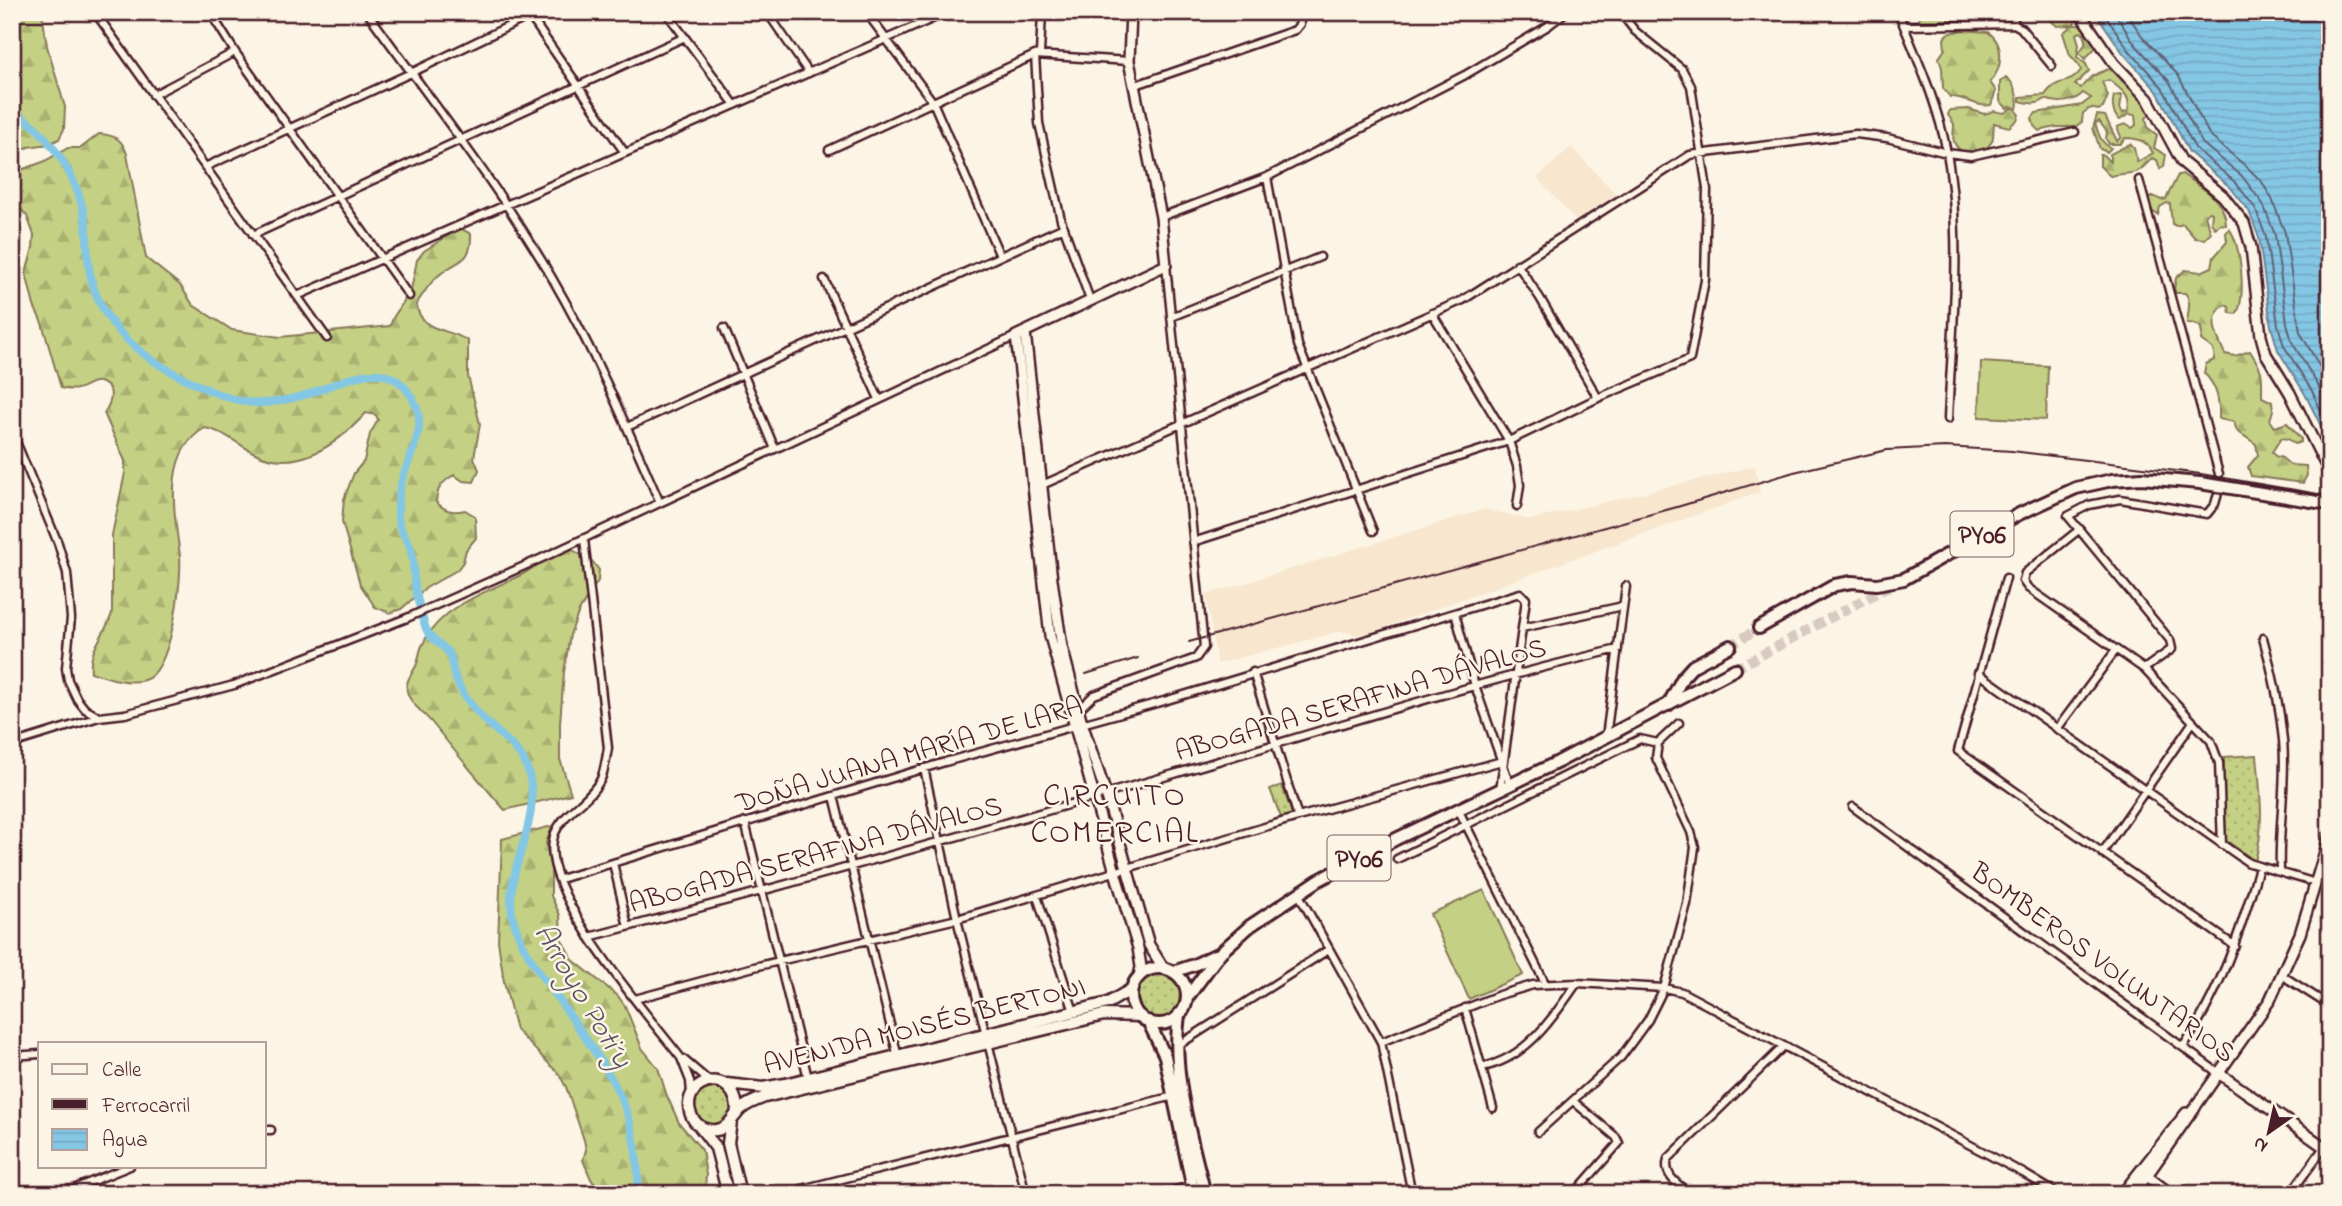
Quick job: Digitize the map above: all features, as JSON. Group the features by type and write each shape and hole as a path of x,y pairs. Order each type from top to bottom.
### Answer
{"highway":[{"name":"PY06","path":"1759,628 1835,585 1852,582 1877,584 1903,579 2019,514 2076,488 2112,480 2142,478 2200,483 2330,504"},
{"path":"1668,705 1683,677 1693,666 1730,646"},
{"name":"PY06","path":"1178,1095 1177,1046 1180,1014 1186,998 1221,952 1257,920 1342,866 1459,811 1735,669"},
{"name":"PY06","path":"1139,977 1148,970 1168,970 1194,965 1221,952"},
{"path":"1168,970 1184,985 1186,998"},
{"path":"1132,989 1139,977"},
{"name":"PY06","path":"1132,989 1132,1003 1163,1048 1178,1095 1199,1189"},
{"path":"1144,1019 1163,1023 1180,1014"}],"main road":[{"path":"1131,12 1129,61 1161,217 1166,265 1016,336 1046,613 1053,650 1078,725 1106,794 1149,945 1168,970"},
{"path":"2079,12 2114,63 2148,99 2182,162 2223,196 2244,223 2251,247 2263,344 2270,363 2290,393 2330,474"},
{"path":"1026,332 1057,623 1079,709 1078,725 1094,797 1138,948 1141,967 1139,977"},
{"path":"2134,1194 2270,1000 2300,934 2330,835"},
{"name":"AVENIDA MOISÉS BERTONI","path":"700,1126 720,1129 745,1106 758,1099 810,1082 988,1038 1115,1001 1132,989"},
{"name":"AVENIDA MOISÉS BERTONI","path":"988,1038 1104,1015 1144,1019"},
{"name":"BOMBEROS VOLUNTARIOS","path":"2217,1072 2328,1145"},
{"path":"710,1082 695,1089 689,1110 716,1148 728,1194"},
{"name":"AVENIDA MOISÉS BERTONI","path":"710,1082 763,1088 810,1082"},
{"name":"AVENIDA MOISÉS BERTONI","path":"724,1084 730,1088 737,1100 734,1118"},
{"path":"2122,1194 2174,1125 2197,1102"},
{"path":"734,1118 728,1143 740,1194"},
{"path":"2147,1176 2171,1194"}],"street":[{"path":"209,12 409,296"},
{"path":"368,12 506,205 551,276 587,340 660,503"},
{"path":"205,167 411,74 529,14 538,12"},
{"path":"666,12 735,106"},
{"path":"766,12 809,73"},
{"path":"866,12 933,102 1000,256"},
{"path":"297,296 948,12"},
{"path":"829,150 1040,54 1042,12"},
{"path":"1133,86 1295,30 1300,24 1299,12"},
{"path":"1161,217 1267,177 1465,75 1548,26 1566,12"},
{"path":"1193,542 1509,442 1598,398 1690,359 1705,280 1706,188 1703,153 1691,86 1682,69 1635,31 1620,12"},
{"path":"1898,12 1935,105 1947,153 1957,235 1948,419"},
{"path":"2014,12 2014,23"},
{"path":"529,14 625,153"},
{"path":"97,15 327,338"},
{"path":"1904,26 2014,23 2052,66"},
{"path":"253,235 685,37"},
{"path":"153,94 235,52"},
{"path":"1035,55 1129,61"},
{"path":"1035,55 1039,123 1064,227 1090,300"},
{"path":"1042,485 1463,300 1690,155 1856,134 1971,156 2075,132"},
{"path":"1267,177 1298,345 1373,531"},
{"path":"2139,180 2219,474"},
{"path":"627,427 1064,227"},
{"path":"1171,317 1320,257"},
{"path":"1517,264 1598,398"},
{"path":"1079,709 1094,695 1196,658 1204,643 1166,265"},
{"path":"824,279 879,400"},
{"path":"1432,313 1509,442 1520,485 1517,506"},
{"path":"724,328 775,449"},
{"path":"12,744 99,717 125,714 234,685 407,618 584,539 1016,336"},
{"path":"12,432 58,543 67,573 71,618 66,668 68,680 85,709 99,717"},
{"path":"2144,669 2169,653 2172,649 2170,640 2068,516 2089,505 2120,499 2207,514 2215,504 2219,490"},
{"path":"2080,529 2025,573 2023,581 2028,588 2144,669 2211,741 2219,763 2222,845"},
{"path":"584,539 608,748 601,779 556,829 551,848 568,902 589,937 681,1058 710,1082"},
{"path":"2006,578 1958,751 2235,946"},
{"path":"1606,737 1626,586"},
{"name":"DOÑA JUANA MARÍA DE LARA","path":"560,879 924,768 1164,701 1517,593 1522,594 1525,599 1522,628"},
{"path":"1505,787 1502,761 1522,628 1623,606"},
{"path":"1455,613 1475,686 1502,761 1505,787"},
{"path":"2263,638 2283,739 2280,871"},
{"name":"ABOGADA SERAFINA DÁVALOS","path":"589,937 940,843 1515,673 1618,649"},
{"path":"2057,729 2116,650"},
{"path":"1253,673 1298,817"},
{"path":"1978,673 2249,863 2316,883"},
{"path":"2102,853 2193,722"},
{"path":"1538,1132 1621,1057 1657,1006 1664,988 1687,904 1695,847 1691,832 1656,758 1658,743 1679,723"},
{"path":"1397,859 1640,739 1658,743"},
{"path":"635,999 779,961 957,919 1298,817 1502,761"},
{"path":"924,768 957,919 1026,1194"},
{"path":"834,796 900,1061"},
{"name":"BOMBEROS VOLUNTARIOS","path":"1853,807 2217,1072"},
{"path":"1459,811 1545,984"},
{"path":"745,822 810,1082"},
{"path":"613,863 628,927"},
{"path":"2183,1047 2213,999 2235,946 2259,867"},
{"path":"1298,893 1381,1042 1412,1194"},
{"path":"1037,895 1074,1012"},
{"path":"1177,1046 1328,950"},
{"path":"2283,976 2330,1006"},
{"path":"1482,1067 1495,1065 1531,1041 1548,1024 1577,983"},
{"path":"1381,1042 1518,989 1545,984 1664,988 1682,992 2058,1194"},
{"path":"1465,1008 1493,1108"},
{"path":"1690,1194 1668,1173 1668,1159 1784,1046"},
{"path":"12,1056 38,1054"},
{"path":"681,1058 690,1081 691,1096"},
{"path":"782,1194 1178,1095"},
{"path":"1573,1101 1616,1137 1619,1143 1574,1194"},
{"path":"2290,1194 2328,1145"},
{"path":"61,1194 125,1168"},
{"path":"1160,1194 1199,1189"}],"shaded area":[{"path":"1571,147 1621,199 1579,224 1537,178"},
{"path":"1755,466 1760,492 1360,636 1342,631 1217,664 1206,595 1485,509 1530,520"}],"green space":[{"path":"12,12 42,12 47,46 65,107 64,129 59,139 49,144 28,147 12,155"},
{"path":"1920,12 1982,12 1981,22 1919,24"},
{"path":"2041,12 2081,12 2073,25 2084,25 2097,46 2085,59 2079,53 2085,44 2085,36 2081,32 2076,34 2079,44 2077,57 2086,64 2089,71 2075,85 2081,88 2095,75 2112,68 2154,111 2146,118 2148,128 2157,135 2154,148 2166,155 2164,166 2160,169 2157,160 2152,158 2133,173 2110,176 2100,166 2100,155 2110,162 2110,154 2130,144 2134,148 2137,162 2153,153 2145,143 2134,139 2125,138 2120,144 2109,144 2106,139 2107,132 2099,121 2095,124 2099,135 2111,148 2107,152 2100,149 2093,128 2097,115 2105,116 2117,141 2121,137 2117,127 2125,124 2132,128 2136,125 2135,115 2129,114 2120,120 2115,115 2114,96 2122,95 2120,109 2123,113 2128,111 2129,105 2124,93 2109,80 2102,82 2108,96 2103,108 2091,108 2083,113 2082,122 2075,127 2039,131 2034,126 2032,118 2036,113 2082,105 2091,98 2083,93 2065,102 2045,99 2036,103 2020,101 2020,97 2045,95 2055,85 2073,78 2081,70 2070,55 2063,33 2072,25 2057,26"},
{"path":"1962,30 1988,32 2000,49 1998,70 1990,82 1996,91 1991,105 1980,105 1950,97 1943,88 1939,58 1945,49 1944,39 1947,34"},
{"path":"2006,77 2016,92 2017,109 2011,106 2007,108 2000,101 2000,82"},
{"path":"2013,107 2019,115 2017,120 2009,127 1994,123 1992,141 1985,149 1970,153 1955,144 1954,124 1948,115 1950,110 1969,109 1984,114 1994,111 2004,113"},
{"path":"99,134 117,139 127,154 146,258 180,285 193,305 232,330 280,337 390,326 411,290 417,260 424,251 460,228 471,234 471,244 466,256 435,279 416,304 419,314 430,325 468,341 468,376 480,424 474,458 479,470 474,482 463,481 454,475 446,480 439,489 436,502 449,510 465,510 475,516 476,538 466,550 463,562 457,570 426,588 401,609 390,613 375,607 360,584 342,522 344,499 354,473 364,461 370,434 378,420 376,415 366,413 343,435 315,453 285,460 253,452 224,435 205,428 191,439 176,469 174,504 180,556 179,585 173,625 162,661 154,674 138,681 117,680 91,672 92,656 112,613 112,535 125,461 104,413 111,395 108,387 95,382 75,389 61,388 26,273 34,235 27,216 12,199 12,173 43,162 68,148 81,148"},
{"path":"2182,174 2211,195 2225,216 2226,225 2221,224 2215,228 2211,223 2212,213 2205,215 2211,233 2205,239 2195,238 2183,224 2172,224 2170,204 2160,207 2158,215 2150,210 2148,199 2153,196 2166,199 2178,175"},
{"path":"2229,229 2237,246 2241,297 2236,314 2230,313 2229,307 2225,305 2219,310 2215,321 2216,334 2225,354 2235,356 2250,351 2255,358 2261,373 2262,397 2272,402 2270,420 2275,427 2287,423 2301,439 2301,442 2295,444 2281,438 2272,452 2290,465 2306,466 2307,475 2303,483 2251,476 2248,467 2258,455 2256,444 2237,431 2234,422 2219,419 2217,394 2204,373 2206,364 2214,360 2214,352 2201,340 2200,326 2187,323 2187,296 2185,293 2176,293 2174,289 2176,278 2185,270 2201,272 2212,267 2214,257 2227,242 2226,233"},
{"path":"1981,362 2048,366 2046,420 1979,417"},
{"path":"571,549 592,561 599,570 598,581 579,611 570,635 564,672 560,759 571,794 505,810 414,705 407,691 407,684 430,632 451,611 477,595 519,576 551,556"},
{"path":"2257,755 2261,822 2255,861 2224,839 2224,757"},
{"path":"1282,785 1293,817 1282,820 1270,789"},
{"path":"552,826 546,843 551,869 551,896 560,915 561,939 573,960 618,996 625,1006 642,1048 658,1068 679,1123 702,1150 706,1175 702,1194 601,1193 583,1160 586,1150 584,1140 566,1087 559,1074 516,1030 504,982 498,941 502,839"},
{"path":"1484,890 1523,975 1469,999 1430,914"},
{"path":"1158,974 1167,975 1174,980 1179,987 1179,1005 1174,1012 1167,1017 1158,1018 1149,1017 1142,1012 1137,1005 1136,996 1137,987 1142,980 1149,975"},
{"path":"713,1086 721,1087 727,1092 732,1098 732,1114 727,1120 721,1125 713,1126 705,1125 699,1120 694,1114 693,1106 694,1098 699,1092 705,1087"}],"water":[{"path":"2095,12 2330,12 2330,444 2305,394 2278,350 2271,326 2259,238 2249,211 2231,188 2189,152 2157,91 2123,53"}],"waterway":[{"name":"Arroyo Poti´y","path":"12,110 41,133 70,174 84,211 93,284 107,316 129,342 157,363 202,387 244,402 287,400 344,380 371,374 396,380 407,390 419,417 419,430 402,481 398,520 411,550 421,613 428,633 450,655 455,677 466,697 480,716 511,744 527,768 531,809 512,887 511,906 515,925 530,958 595,1052 622,1100 635,1146 639,1194"}],"tunnel":[{"path":"1735,669 1899,581"},
{"path":"1730,646 1759,628"}],"railway":[{"path":"1189,642 1794,472 1887,450 1945,447 2012,451 2201,474 2330,496"},
{"path":"1086,674 1138,658"}],"district":[{"name":"CIRCUITO COMERCIAL","path":"1115,812"}]}
